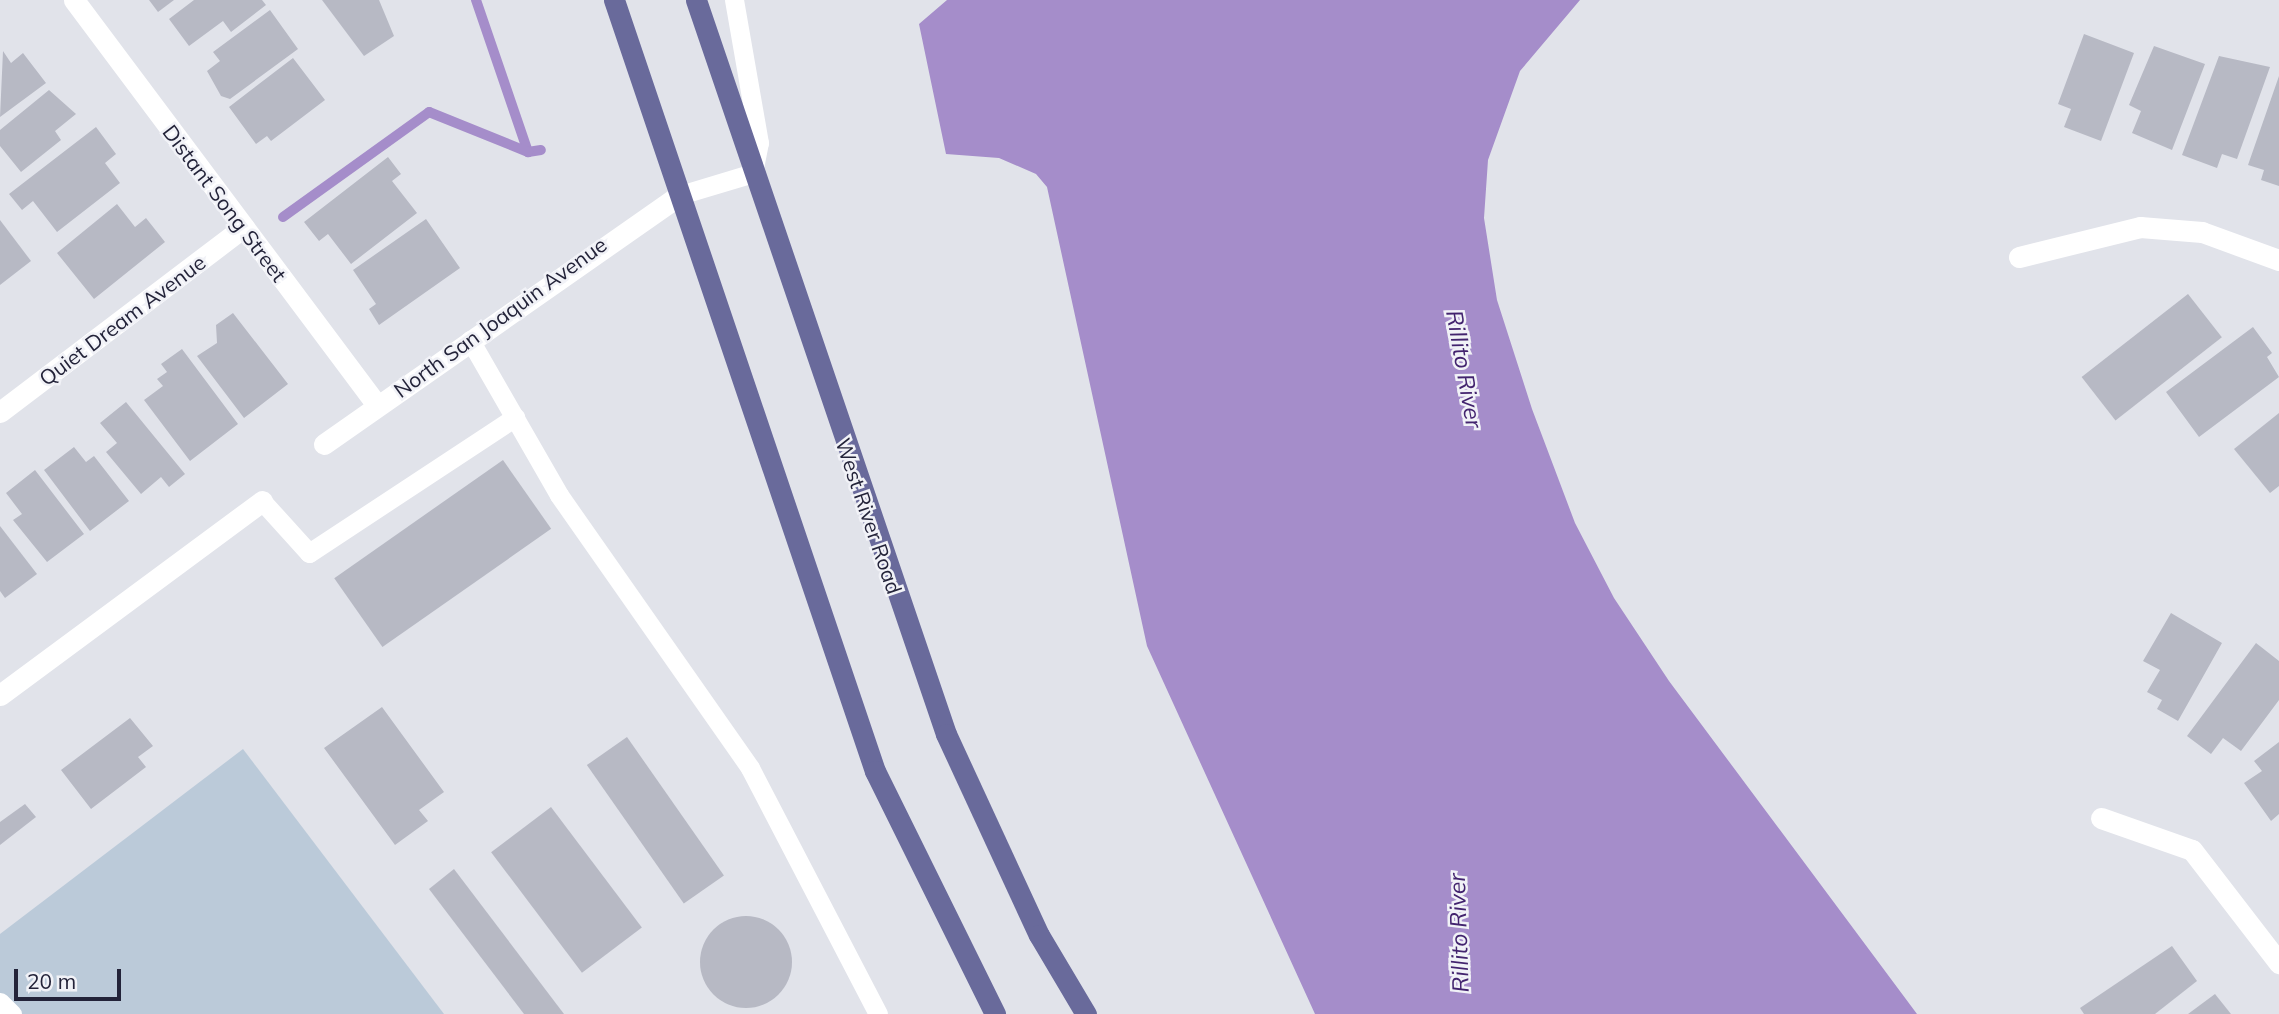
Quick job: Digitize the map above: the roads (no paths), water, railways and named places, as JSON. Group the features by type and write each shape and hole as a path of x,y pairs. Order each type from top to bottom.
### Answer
{"main road":[{"path":"614,0 875,771 995,1014"},
{"name":"West River Road","path":"695,0 946,734 1039,935 1086,1014"}],"street":[{"name":"Distant Song Street","path":"74,0 377,405"},
{"name":"North San Joaquin Avenue","path":"324,443 680,195"},
{"name":"Quiet Dream Avenue","path":"0,412 244,227"},
{"path":"2019,257 2140,228 2202,232 2279,260"},
{"path":"0,695 262,501"},
{"path":"2101,818 2192,850 2279,963"}],"lane":[{"path":"680,195 752,173 759,143 734,0"},
{"path":"470,340 559,495 750,768 878,1014"},
{"path":"262,501 309,553 515,417"},
{"path":"0,1002 12,1014"}],"water":[{"name":"Rillito River","path":"947,0 1580,0 1520,71 1488,160 1484,218 1497,300 1532,409 1575,523 1614,598 1669,681 1917,1014 1315,1014 1147,646 1047,187 1036,174 999,158 946,154 919,24"}],"waterway":[{"path":"476,0 528,152 541,150"},
{"path":"283,217 429,112 528,152"}]}
